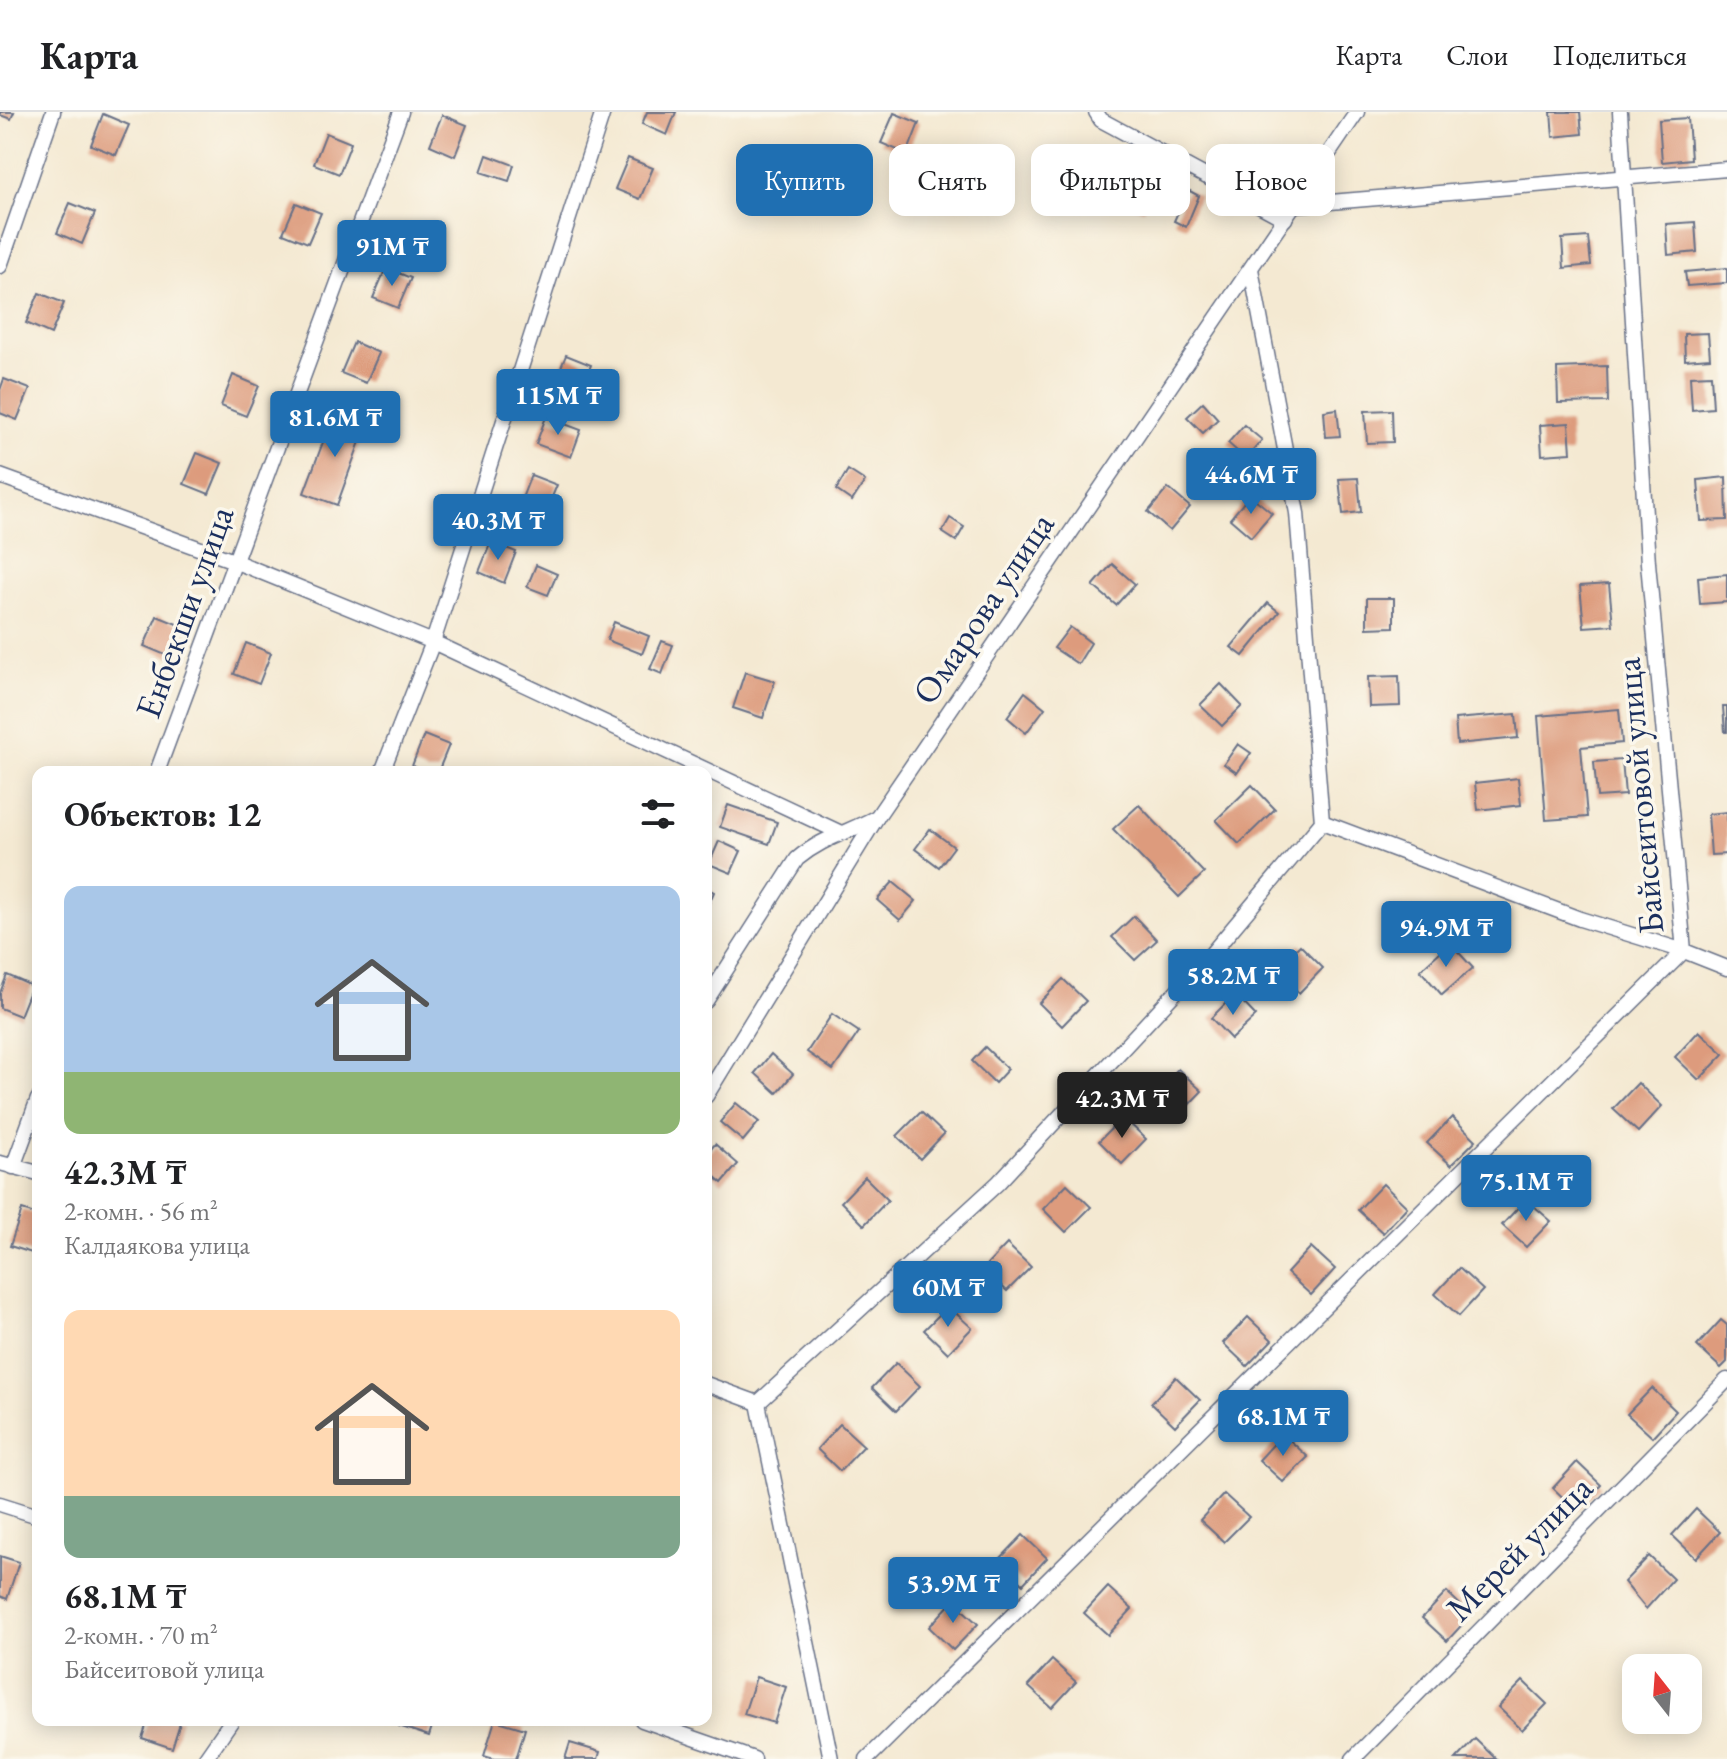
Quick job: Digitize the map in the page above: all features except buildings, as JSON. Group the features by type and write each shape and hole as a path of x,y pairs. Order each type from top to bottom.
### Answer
{"street":[{"path":"0,266 53,112"},
{"name":"Енбекши улица","path":"159,766 401,112"},
{"path":"384,766 433,642 603,112"},
{"path":"1081,112 1099,116 1285,219"},
{"name":"Омарова улица","path":"1335,144 1357,112"},
{"name":"Байсеитовой улица","path":"867,1759 1684,951 1648,563 1620,112"},
{"path":"1335,202 1727,169"},
{"name":"Омарова улица","path":"712,1086 877,817 1287,216"},
{"path":"758,1403 998,1183 1212,953 1322,822 1297,513 1251,269"},
{"path":"0,476 234,561 433,642 698,766"},
{"path":"712,773 841,833"},
{"path":"712,992 797,859 815,844 877,817"},
{"path":"1322,822 1580,919 1684,951 1727,968"},
{"path":"32,1111 6,1165 32,1172"},
{"name":"Мерей улица","path":"1353,1759 1727,1380"},
{"path":"712,1386 758,1403"},
{"path":"758,1403 831,1759"},
{"path":"0,1504 32,1514"},
{"path":"205,1759 228,1726"},
{"path":"659,1726 754,1759"}]}
